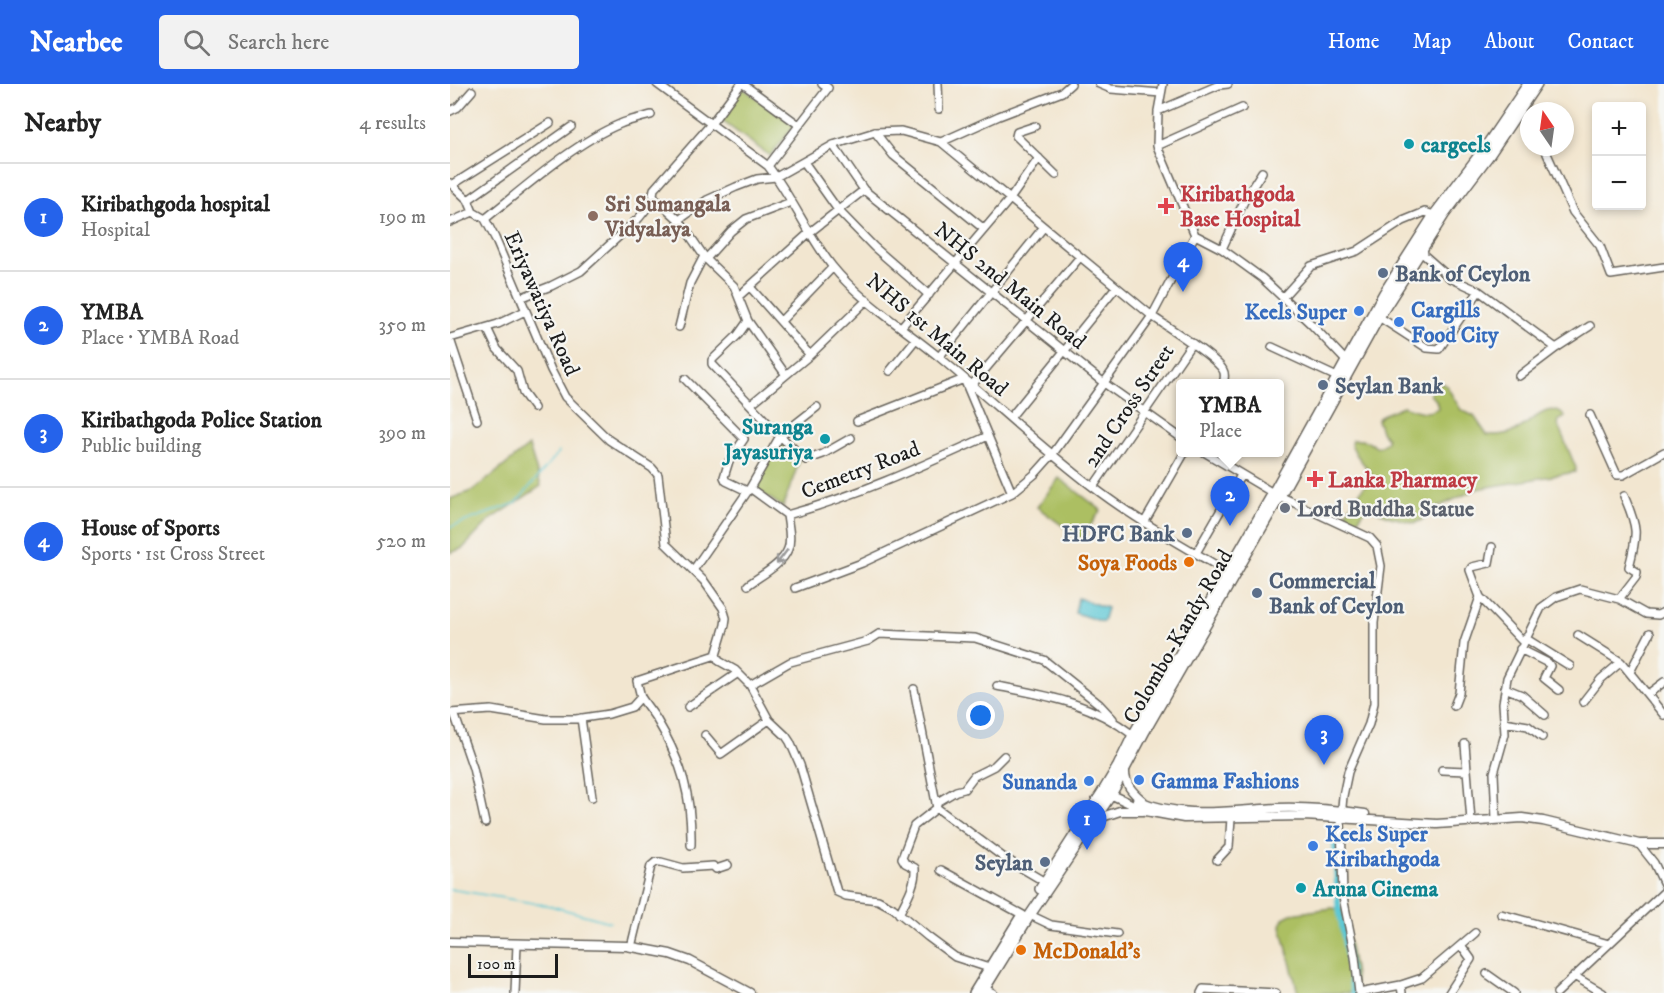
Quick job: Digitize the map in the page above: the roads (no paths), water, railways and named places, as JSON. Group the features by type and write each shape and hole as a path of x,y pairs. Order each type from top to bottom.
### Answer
{"highway":[{"name":"Colombo-Kandy Road","path":"1524,102 1528,84"},
{"name":"Colombo-Kandy Road","path":"1526,102 1537,84"},
{"name":"Colombo-Kandy Road","path":"1277,495 1337,377 1378,317 1434,215 1486,146 1520,109"},
{"name":"Colombo-Kandy Road","path":"1026,915 1096,819 1133,735 1277,495 1385,292 1520,110"},
{"name":"Colombo-Kandy Road","path":"974,993 992,970 1045,882 1125,770 1231,573"},
{"name":"Colombo-Kandy Road","path":"986,992 992,970"}],"main road":[{"path":"1125,770 1124,776 1131,792 1147,808"},
{"path":"1109,790 1147,808 1184,818 1341,814"},
{"path":"1096,819 1120,811 1147,808 1195,812 1282,808 1419,824 1522,818 1639,844 1664,844"},
{"path":"450,942 631,947 670,954 690,961 750,993"}],"street":[{"name":"NHS 1st Main Road","path":"657,84 768,166 833,267 867,300 902,326 1052,455 1093,487 1144,523 1231,573"},
{"path":"786,375 748,321 734,286 705,257 680,220 653,194 654,189 711,124 742,84 800,125"},
{"path":"938,84 939,109"},
{"path":"941,142 999,116 1062,92 1071,84"},
{"path":"1099,84 1111,89 1161,93"},
{"path":"1163,84 1158,111 1157,146 1195,235 1222,249 1262,278 1348,363"},
{"path":"1158,111 1219,85 1228,84"},
{"path":"768,166 827,85"},
{"path":"450,111 458,107 472,91"},
{"path":"1157,146 1242,108"},
{"path":"485,219 594,136 622,123 651,115"},
{"path":"450,222 473,212 468,200 451,184 497,158 550,123"},
{"path":"1035,126 1017,132 1016,136 1056,175"},
{"path":"468,200 571,127"},
{"path":"680,220 707,200 758,179 776,177 832,145 875,132 901,131 941,142 1152,316 1192,343 1223,368 1224,379"},
{"path":"875,132 893,155 984,229"},
{"name":"NHS 2nd Main Road","path":"832,145 864,190 1104,383 1176,434"},
{"path":"1548,156 1573,212 1600,246 1611,275 1664,267"},
{"path":"902,326 1010,199 1039,158"},
{"path":"804,162 838,210 874,247 929,295"},
{"path":"1222,249 1246,196 1262,172"},
{"path":"739,296 809,233 864,190"},
{"path":"520,298 581,271 639,218 655,198"},
{"path":"679,327 690,283 705,257 746,219 790,202"},
{"name":"Eriyawatiya Road","path":"473,212 485,219 495,238 551,370 566,397 609,440 652,468 658,475 666,544 671,552 694,569 723,608 726,618 716,655"},
{"path":"1282,297 1311,266 1357,251 1403,221 1425,212 1434,215"},
{"path":"939,357 1043,228"},
{"path":"795,588 862,563 1012,493 1035,474 1052,455 1152,316 1195,235"},
{"path":"1420,244 1424,255 1450,278 1479,291 1556,348"},
{"path":"972,385 1080,257"},
{"path":"781,321 833,267"},
{"path":"750,287 810,355"},
{"path":"1010,418 1116,287"},
{"path":"1378,317 1427,348 1439,349 1479,291"},
{"path":"752,404 810,355 867,300"},
{"path":"477,420 450,339 487,328 525,311"},
{"path":"748,321 738,335 712,360 712,364 780,436"},
{"path":"1519,376 1590,326"},
{"path":"487,328 497,349 517,370 523,393 534,408"},
{"path":"890,370 916,339"},
{"name":"2nd Cross Street","path":"1093,487 1192,343"},
{"path":"1272,347 1337,377"},
{"name":"Cemetry Road","path":"685,379 744,439 729,461 724,477 726,481 748,490 787,514 826,504 858,492 988,436"},
{"path":"857,421 964,379 1012,493"},
{"path":"694,569 748,490 780,436 817,407"},
{"path":"1590,415 1617,475 1623,475 1664,452"},
{"name":"Cemetry Road","path":"780,436 806,459 823,454 851,438"},
{"path":"1144,523 1183,457"},
{"path":"1211,457 1277,495 1370,538 1377,546 1381,566 1374,623 1374,704 1369,724 1348,772 1342,796 1341,814 1343,897 1355,957 1359,993 1401,985 1422,978 1475,933"},
{"path":"1196,553 1241,475"},
{"path":"1619,599 1636,577 1637,572 1629,567 1636,543 1635,523 1624,496"},
{"path":"748,585 776,565 788,549 787,514"},
{"path":"1491,547 1489,563 1472,567 1470,570 1480,597 1523,643 1548,663 1550,666 1544,678 1559,690"},
{"path":"1496,819 1494,773 1504,734 1503,703 1507,678 1541,608 1556,597 1580,589 1619,599 1646,614 1658,615 1664,612"},
{"path":"1454,706 1459,693 1464,644 1480,597"},
{"path":"1630,672 1650,633"},
{"path":"750,685 790,662 868,641 879,634 975,638 1044,660 1133,735"},
{"path":"1578,635 1621,662 1664,715"},
{"path":"1523,643 1570,666"},
{"path":"691,845 692,815 682,772 656,718 641,697 638,681 716,655 719,662 738,673 750,685 769,720 786,736 800,765 837,892 846,896 878,900 893,908 955,957 992,970"},
{"path":"1582,702 1601,679 1621,662"},
{"path":"688,707 738,673"},
{"path":"1648,694 1664,682"},
{"path":"997,686 1068,700 1113,719"},
{"path":"1505,688 1522,695 1545,715"},
{"path":"914,689 936,806 1003,857 1045,882"},
{"path":"484,823 473,768 452,713 491,710 546,719 581,718 609,714 632,706 641,697"},
{"path":"581,718 592,797"},
{"path":"705,735 721,754 769,720"},
{"path":"1504,723 1528,726 1542,737"},
{"path":"1466,744 1471,821"},
{"path":"899,914 911,890 916,872 915,868 902,858 914,826 956,791 964,789 974,776 994,766 1004,756"},
{"path":"1442,770 1466,771"},
{"path":"1217,860 1229,847 1231,818"},
{"path":"1639,844 1654,863 1664,884"},
{"path":"631,947 651,866 656,862 683,868 713,866 716,869 728,866"},
{"path":"941,870 1026,915 1051,925 1118,934"},
{"path":"1557,993 1664,892"},
{"path":"1502,914 1609,944"},
{"path":"514,993 517,944"},
{"path":"1449,993 1471,959 1461,945"},
{"path":"1487,974 1514,993"},
{"path":"1574,976 1603,993"},
{"path":"1401,985 1402,993"},
{"path":"1201,993 1203,988 1276,993"}],"water":[{"path":"1078,598 1107,608 1103,622 1075,613"}],"waterway":[{"path":"450,527 516,503 559,452"},
{"path":"1334,829 1338,902 1353,993"},
{"path":"450,889 551,906 610,922"}],"place":[{"name":"cargeels","path":"1409,144"},
{"name":"Kiribathgoda Base Hospital","path":"1166,206"},
{"name":"Sri Sumangala Vidyalaya","path":"593,216"},
{"name":"Bank of Ceylon","path":"1383,273"},
{"name":"House of Sports","path":"1183,292"},
{"name":"Keels Super","path":"1359,311"},
{"name":"Cargills Food City","path":"1399,322"},
{"name":"Seylan Bank","path":"1323,385"},
{"name":"Suranga Jayasuriya","path":"825,439"},
{"name":"Lanka Pharmacy","path":"1315,479"},
{"name":"Lord Buddha Statue","path":"1285,508"},
{"name":"YMBA","path":"1230,526"},
{"name":"HDFC Bank","path":"1187,533"},
{"name":"Soya Foods","path":"1189,562"},
{"name":"Commercial Bank of Ceylon","path":"1257,593"},
{"name":"Kiribathgoda Police Station","path":"1324,765"},
{"name":"Gamma Fashions","path":"1139,780"},
{"name":"Sunanda","path":"1089,781"},
{"name":"Keels Super Kiribathgoda","path":"1313,846"},
{"name":"Kiribathgoda hospital","path":"1087,850"},
{"name":"Seylan","path":"1045,862"},
{"name":"Aruna Cinema","path":"1301,888"},
{"name":"McDonald's","path":"1021,950"}]}
